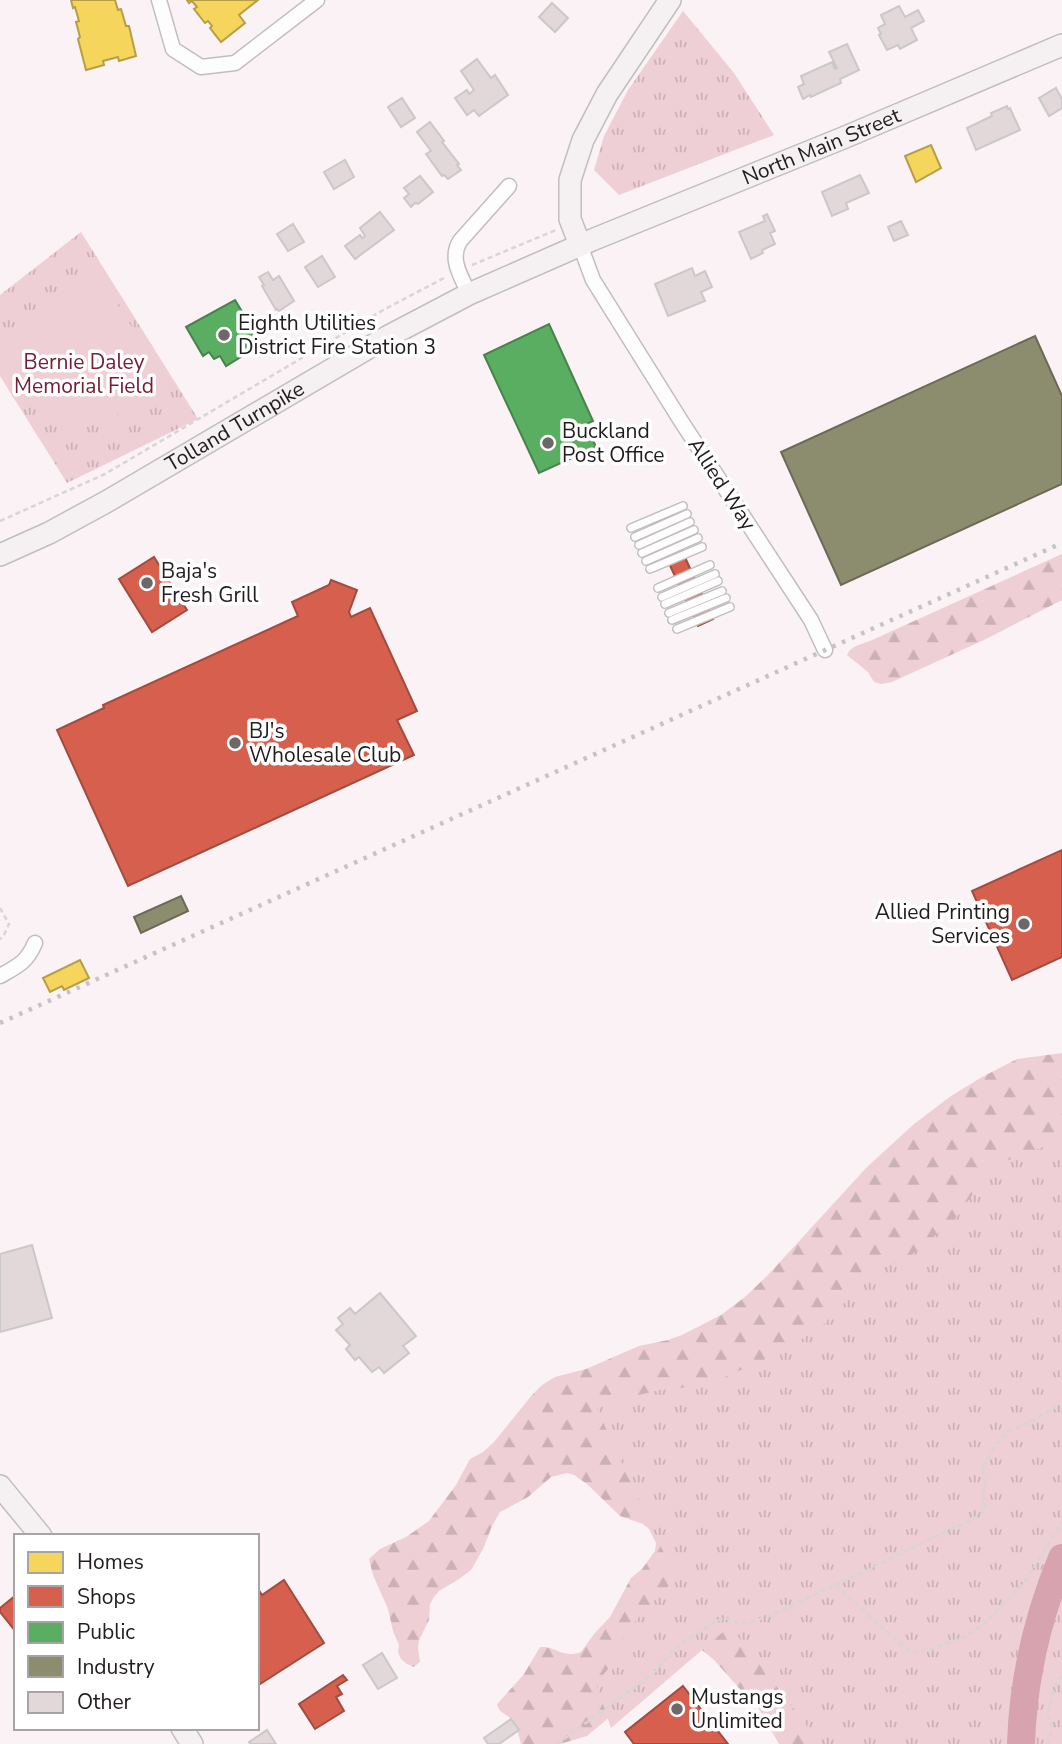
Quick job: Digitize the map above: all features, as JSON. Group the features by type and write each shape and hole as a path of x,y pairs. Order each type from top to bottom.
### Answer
{"main road":[{"path":"580,245 570,219 570,180 583,140 607,94 670,0"},
{"name":"North Main Street","path":"580,245 1062,45"},
{"name":"Tolland Turnpike","path":"0,555 97,507 387,337 468,293 580,245"},
{"path":"0,1486 39,1534"}],"street":[{"path":"159,0 173,49 201,67 235,63 317,0"},
{"path":"468,293 455,257 458,244 509,186"},
{"name":"Allied Way","path":"580,245 593,280 688,433 811,620 825,650"},
{"path":"0,976 16,968 30,956 35,943"}],"lane":[{"path":"631,528 683,506"},
{"path":"689,518 640,549 696,534"},
{"path":"650,569 702,547"},
{"path":"658,588 710,565"},
{"path":"664,600 716,577"},
{"path":"671,616 724,594"},
{"path":"677,629 730,607"}],"path":[{"path":"0,521 105,474 406,297 458,271 543,235"},
{"path":"0,908 9,923 0,939"},
{"path":"557,1744 652,1675 674,1649 714,1622 725,1618 748,1623 767,1617 850,1580 954,1527 968,1523 985,1511 983,1466 996,1444 1008,1431 1031,1422 1054,1408 1062,1407"},
{"path":"835,1585 910,1653 932,1649 964,1637 984,1624 1026,1580 1062,1522"},
{"path":"1048,1744 1052,1726 1047,1713 1053,1700 1056,1682 1062,1676"}],"green space":[{"path":"683,11 734,73 774,135 619,195 594,170 604,136 628,90"},
{"name":"Bernie Daley Memorial Field","path":"81,232 198,419 67,483 0,376 0,295"},
{"path":"96,272 173,390 126,412 82,418 60,413 19,390 0,370 0,345 51,301"},
{"path":"1062,554 1062,600 986,639 892,682 881,684 874,682 868,672 847,655 857,646"},
{"path":"1062,1053 1062,1744 779,1744 756,1703 714,1660 694,1647 587,1736 560,1744 521,1744 511,1719 499,1710 499,1702 524,1674 540,1647 569,1654 581,1652 610,1617 631,1578 642,1569 655,1551 656,1543 649,1529 643,1524 620,1516 587,1484 567,1473 551,1477 528,1497 500,1512 471,1570 439,1591 430,1604 429,1620 419,1640 420,1662 414,1667 401,1659 388,1609 369,1559 380,1549 406,1537 429,1521 456,1485 470,1459 494,1442 542,1385 555,1377 586,1369 639,1346 682,1335 721,1315 768,1275 867,1167 914,1124 951,1096 1017,1059"},
{"path":"1056,1142 1062,1144 1062,1744 821,1744 730,1626 611,1728 596,1683 609,1668 626,1631 667,1587 677,1581 597,1409 605,1403 660,1390 706,1385 775,1355 820,1328 873,1273 914,1253 955,1219 993,1166"}],"building: Homes":[{"path":"71,0 115,0 126,26 129,26 136,56 119,61 118,57 103,61 104,65 86,70 78,39 80,37 76,22 79,21"},
{"path":"187,0 258,0 239,15 245,23 221,42 208,21 205,23 194,9 197,7"},
{"path":"931,145 941,168 916,182 905,156"},
{"path":"80,960 89,978 64,990 62,986 50,992 43,978"}],"building: Shops":[{"path":"664,511 713,619 698,626 648,518"},
{"path":"154,557 187,610 152,632 119,579"},
{"name":"BJ's Wholesale Club","path":"331,580 357,590 349,612 351,617 370,608 417,711 397,720 414,755 128,886 57,730 104,708 103,705 298,616 292,602 329,585"},
{"name":"Allied Printing Services","path":"1062,850 1062,957 1012,980 972,891"},
{"path":"284,1580 324,1643 259,1685 259,1593 262,1595"},
{"path":"14,1597 14,1630 0,1612 0,1608"},
{"path":"343,1675 347,1680 337,1686 342,1694 336,1697 344,1711 315,1729 299,1704"},
{"name":"Mustangs Unlimited","path":"683,1686 728,1744 634,1744 625,1732"}],"building: Public":[{"name":"Eighth Utilities District Fire Station 3","path":"235,300 262,344 226,366 220,356 214,359 209,352 203,356 186,327"},
{"path":"549,324 593,421 586,424 596,447 539,473 484,355"}],"building: Industry":[{"path":"1035,336 1062,396 1062,484 841,585 781,452"},
{"path":"181,896 188,911 141,933 134,917"}],"building: Other":[{"path":"552,3 568,18 555,32 539,17"},
{"path":"899,6 905,17 918,10 924,21 911,28 917,40 900,49 898,45 887,50 879,35 881,34 878,28 885,24 881,15"},
{"path":"847,44 859,70 840,79 841,83 803,99 798,87 804,84 801,76 832,62 835,69 837,68 829,52"},
{"path":"477,59 491,78 495,75 508,95 479,116 474,110 467,115 455,98 467,90 469,94 474,90 461,71"},
{"path":"1056,88 1062,99 1062,108 1049,116 1039,98"},
{"path":"402,98 415,118 401,127 388,107"},
{"path":"1007,106 1020,130 976,150 967,128"},
{"path":"430,122 461,170 448,179 442,176 426,154 431,151 417,132"},
{"path":"345,160 354,177 334,189 324,172"},
{"path":"860,175 869,193 846,203 848,209 832,216 822,192"},
{"path":"420,176 433,192 411,207 404,198 409,194 404,188"},
{"path":"380,212 394,230 355,259 345,246 360,235 362,238 365,236 360,228"},
{"path":"767,214 775,231 770,233 775,244 751,259 739,232 765,221 763,216"},
{"path":"901,221 908,235 894,241 888,227"},
{"path":"293,224 304,242 288,251 277,234"},
{"path":"322,256 335,277 318,287 305,267"},
{"path":"692,268 695,276 705,271 712,287 701,292 705,301 668,316 655,284"},
{"path":"268,272 273,280 279,276 294,301 279,311 259,277"},
{"path":"32,1245 52,1318 0,1332 0,1254"},
{"path":"380,1293 416,1336 403,1346 409,1353 384,1373 379,1367 372,1372 359,1357 355,1360 346,1349 350,1345 336,1330 343,1324 338,1318 350,1308 355,1314"},
{"path":"382,1653 397,1678 378,1689 363,1665"},
{"path":"511,1719 519,1730 499,1744 488,1744 484,1738"},
{"path":"267,1730 276,1744 250,1744 249,1742"}],"waterway":[{"path":"1021,1744 1033,1649 1062,1558"}],"railway":[{"path":"0,1023 1062,543"}],"place":[{"name":"Eighth Utilities District Fire Station 3","path":"224,335"},
{"name":"Buckland Post Office","path":"548,443"},
{"name":"Baja's Fresh Grill","path":"147,583"},
{"name":"BJ's Wholesale Club","path":"235,743"},
{"name":"Allied Printing Services","path":"1024,924"},
{"name":"Mustangs Unlimited","path":"677,1709"}]}
